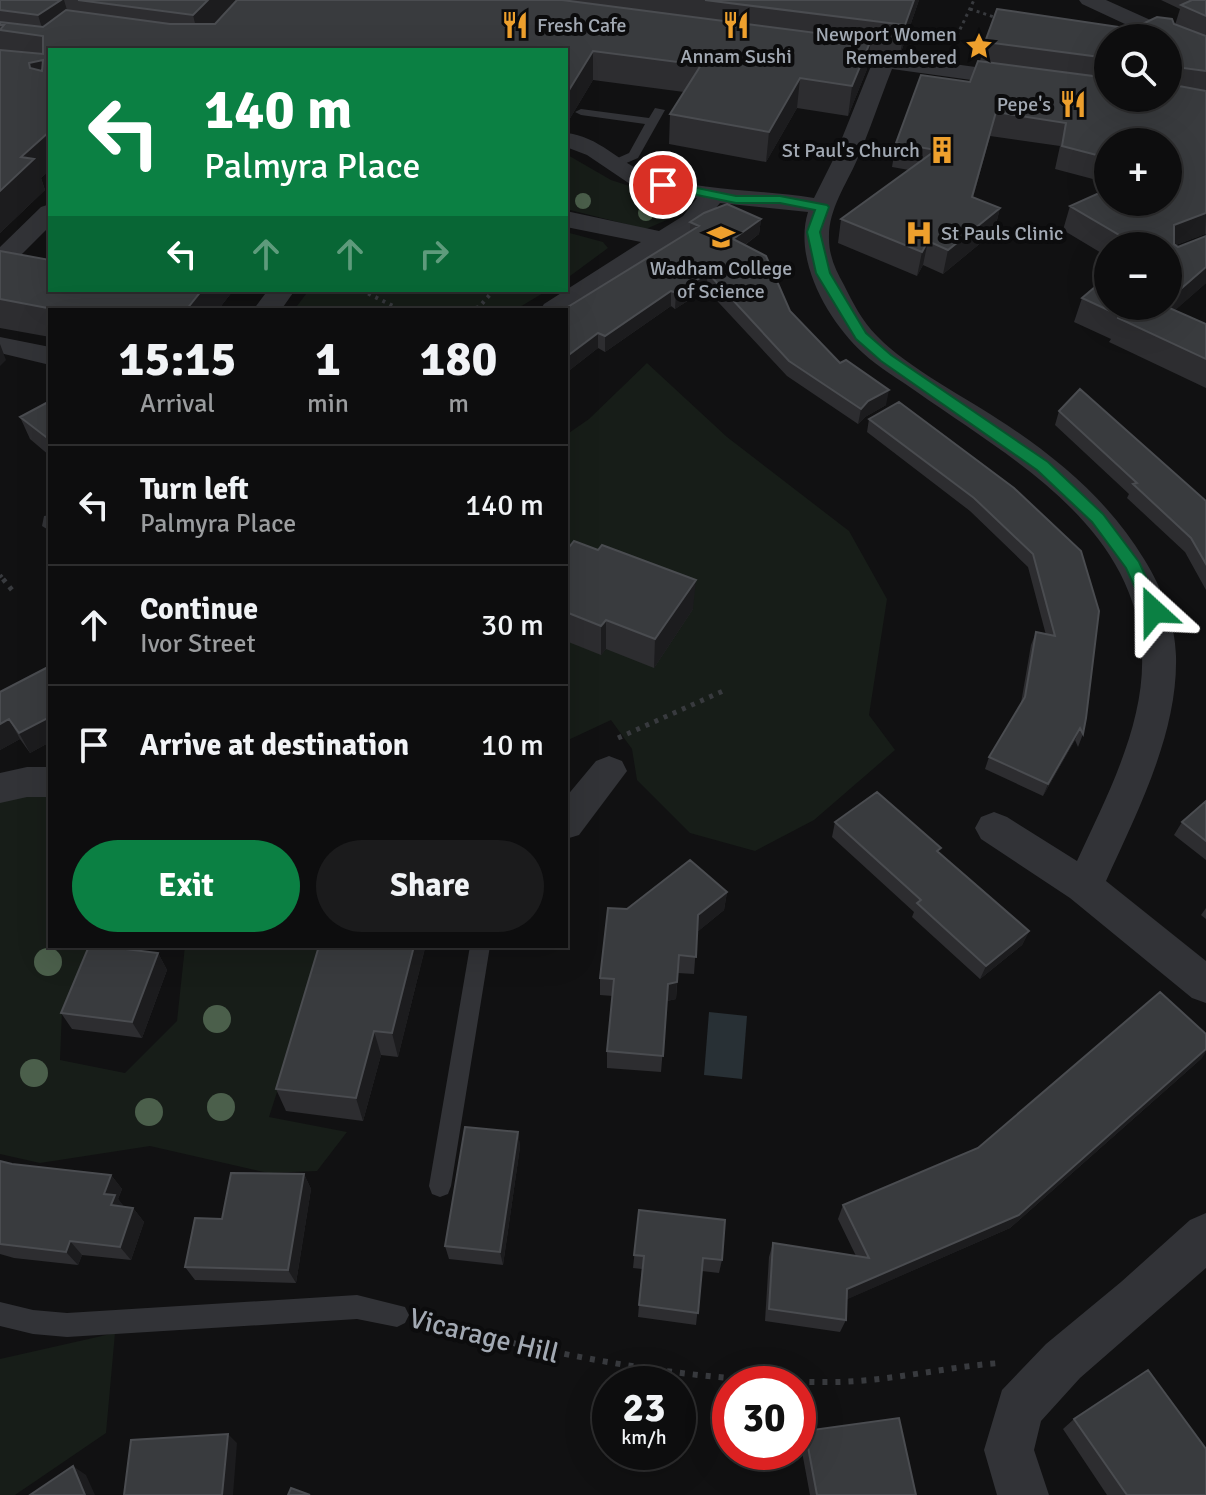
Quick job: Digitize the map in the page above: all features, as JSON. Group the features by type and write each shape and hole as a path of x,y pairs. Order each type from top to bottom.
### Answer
{"street":[{"path":"1089,0 1206,53"},
{"path":"792,49 1094,90"},
{"path":"884,61 814,232 823,273 861,336 886,358 1043,466 1097,518 1133,566 1154,611 1159,657 1152,707 1130,786 1084,886"},
{"path":"568,140 595,150 639,179 736,199 780,200 822,207"},
{"path":"557,308 692,221 713,195"},
{"path":"0,261 48,214"},
{"path":"568,219 662,239"},
{"path":"0,345 48,356"},
{"path":"568,821 609,756"},
{"path":"0,788 27,782 48,782"},
{"path":"994,828 1084,886 1206,985"},
{"path":"1023,1495 1009,1450 1020,1408 1063,1361 1138,1299 1206,1236"}],"lane":[{"path":"581,112 656,116 634,155 615,164"},
{"path":"440,1186 480,948"},
{"name":"Vicarage Hill","path":"0,1314 33,1322 67,1325 357,1307 397,1315"}],"path":[{"path":"944,69 974,1 982,0"},
{"path":"970,9 1002,20"},
{"path":"364,292 396,308"},
{"path":"475,308 492,292"},
{"path":"380,308 382,303"},
{"path":"0,575 12,590"},
{"path":"609,756 723,691"},
{"name":"Vicarage Hill","path":"397,1315 533,1350 605,1365 679,1375 842,1382 937,1368 1063,1361"}],"shaded area":[{"path":"568,155 611,180 660,196 674,207 678,215 646,229 568,210"},
{"path":"568,233 603,242 608,248 568,278"},
{"path":"308,292 545,292 518,308 296,308"},
{"path":"647,363 727,437 849,531 887,599 869,715 895,750 814,820 755,851 690,833 637,780 632,749 611,720 568,740 568,434 589,419"},
{"path":"48,789 48,948 89,948 62,1011 60,1060 125,1073 177,1021 185,948 323,948 269,1117 347,1132 317,1171 268,1173 150,1146 40,1163 0,1154 0,790"},
{"path":"709,1012 747,1016 742,1079 704,1075"},
{"path":"115,1333 106,1433 15,1495 0,1495 0,1359"}],"building":[{"path":"0,0 61,0 38,15 0,10"},
{"path":"78,0 208,0 193,15"},
{"path":"237,0 562,0 871,40 852,86 800,78 769,132 670,114 701,65 593,51 568,92 568,48 48,48 48,133 21,157 34,159 0,191 0,50 43,54 43,36 0,30 4,25 0,22 43,27 66,10 170,24 215,24","holes":["43,60 42,71 30,68 29,63"]},
{"path":"705,0 914,0 905,25"},
{"path":"1192,0 1206,0 1206,16 1181,5"},
{"path":"997,9 1098,24 1094,24 1094,56 985,42"},
{"path":"1157,17 1172,19 1174,24 1142,24"},
{"path":"1182,27 1206,36 1206,71 1182,68"},
{"path":"978,61 1094,76 1094,112 1182,112 1182,87 1206,91 1206,213 1174,225 1174,232 1114,232 1070,206 1094,195 1094,216 1182,216 1182,128 1094,128 1094,154 1062,146 1066,123 996,112 972,197 1000,208 948,250 928,241 922,252 841,219 936,150 896,143 921,75 970,82"},
{"path":"727,204 761,219 733,239 766,256 790,311 840,363 846,360 889,390 868,401 861,409 789,361 708,273 676,293 671,291 605,336 598,333 568,356 566,308 699,226 690,222"},
{"path":"1206,236 1206,267 1182,288 1182,245"},
{"path":"0,251 48,260 48,292 200,292 188,308 48,308 0,299"},
{"path":"1094,288 1094,304 1082,298"},
{"path":"1182,313 1206,324 1206,359 1122,320 1182,320"},
{"path":"1080,389 1206,501 1206,564 1191,538 1059,411"},
{"path":"48,402 48,438 20,417"},
{"path":"899,402 1014,488 1081,551 1099,611 1086,718 1083,734 1080,728 1048,784 989,757 1025,697 1036,632 1055,636 1033,554 974,498 869,419"},
{"path":"574,541 598,550 602,545 696,580 655,639 606,620 601,626 568,613 568,548"},
{"path":"48,667 48,718 19,733 9,719 0,724 0,692"},
{"path":"877,792 941,848 937,851 1029,931 986,966 917,903 921,900 835,822"},
{"path":"1206,801 1206,841 1182,822"},
{"path":"690,860 727,892 698,915 696,957 679,955 677,982 668,984 663,1056 607,1051 614,979 600,978 608,908 627,909"},
{"path":"88,948 158,953 132,1022 61,1013"},
{"path":"318,948 413,948 392,1033 374,1031 356,1098 276,1089"},
{"path":"1160,992 1206,1034 1206,1049 1019,1215 847,1289 846,1320 769,1309 773,1243 869,1258 843,1205 978,1148"},
{"path":"465,1127 518,1132 500,1252 445,1246"},
{"path":"0,1161 111,1175 104,1194 115,1195 111,1205 133,1208 120,1247 70,1241 66,1252 0,1244"},
{"path":"231,1173 304,1174 288,1270 185,1267 195,1218 222,1219"},
{"path":"639,1210 725,1220 722,1260 703,1258 698,1313 639,1305 644,1256 634,1255"},
{"path":"1148,1370 1206,1449 1206,1495 1127,1495 1074,1419"},
{"path":"899,1418 916,1495 817,1495 812,1470 816,1470 816,1429"},
{"path":"228,1434 222,1495 124,1495 131,1440"},
{"path":"73,1466 85,1495 30,1495"},
{"path":"291,1488 310,1495 288,1495"}],"place":[{"name":"Fresh Cafe","path":"515,25"},
{"name":"Annam Sushi","path":"736,25"},
{"name":"Newport Women Remembered","path":"979,46"},
{"name":"Pepe's","path":"1073,104"},
{"name":"St Paul's Church","path":"942,150"},
{"name":"St Pauls Clinic","path":"919,233"},
{"name":"Wadham College of Science","path":"721,237"}],"route":[{"path":"663,185 736,199 780,200 822,207 814,232 823,273 861,336 886,358 1043,466 1097,518 1133,566 1154,611"}]}
